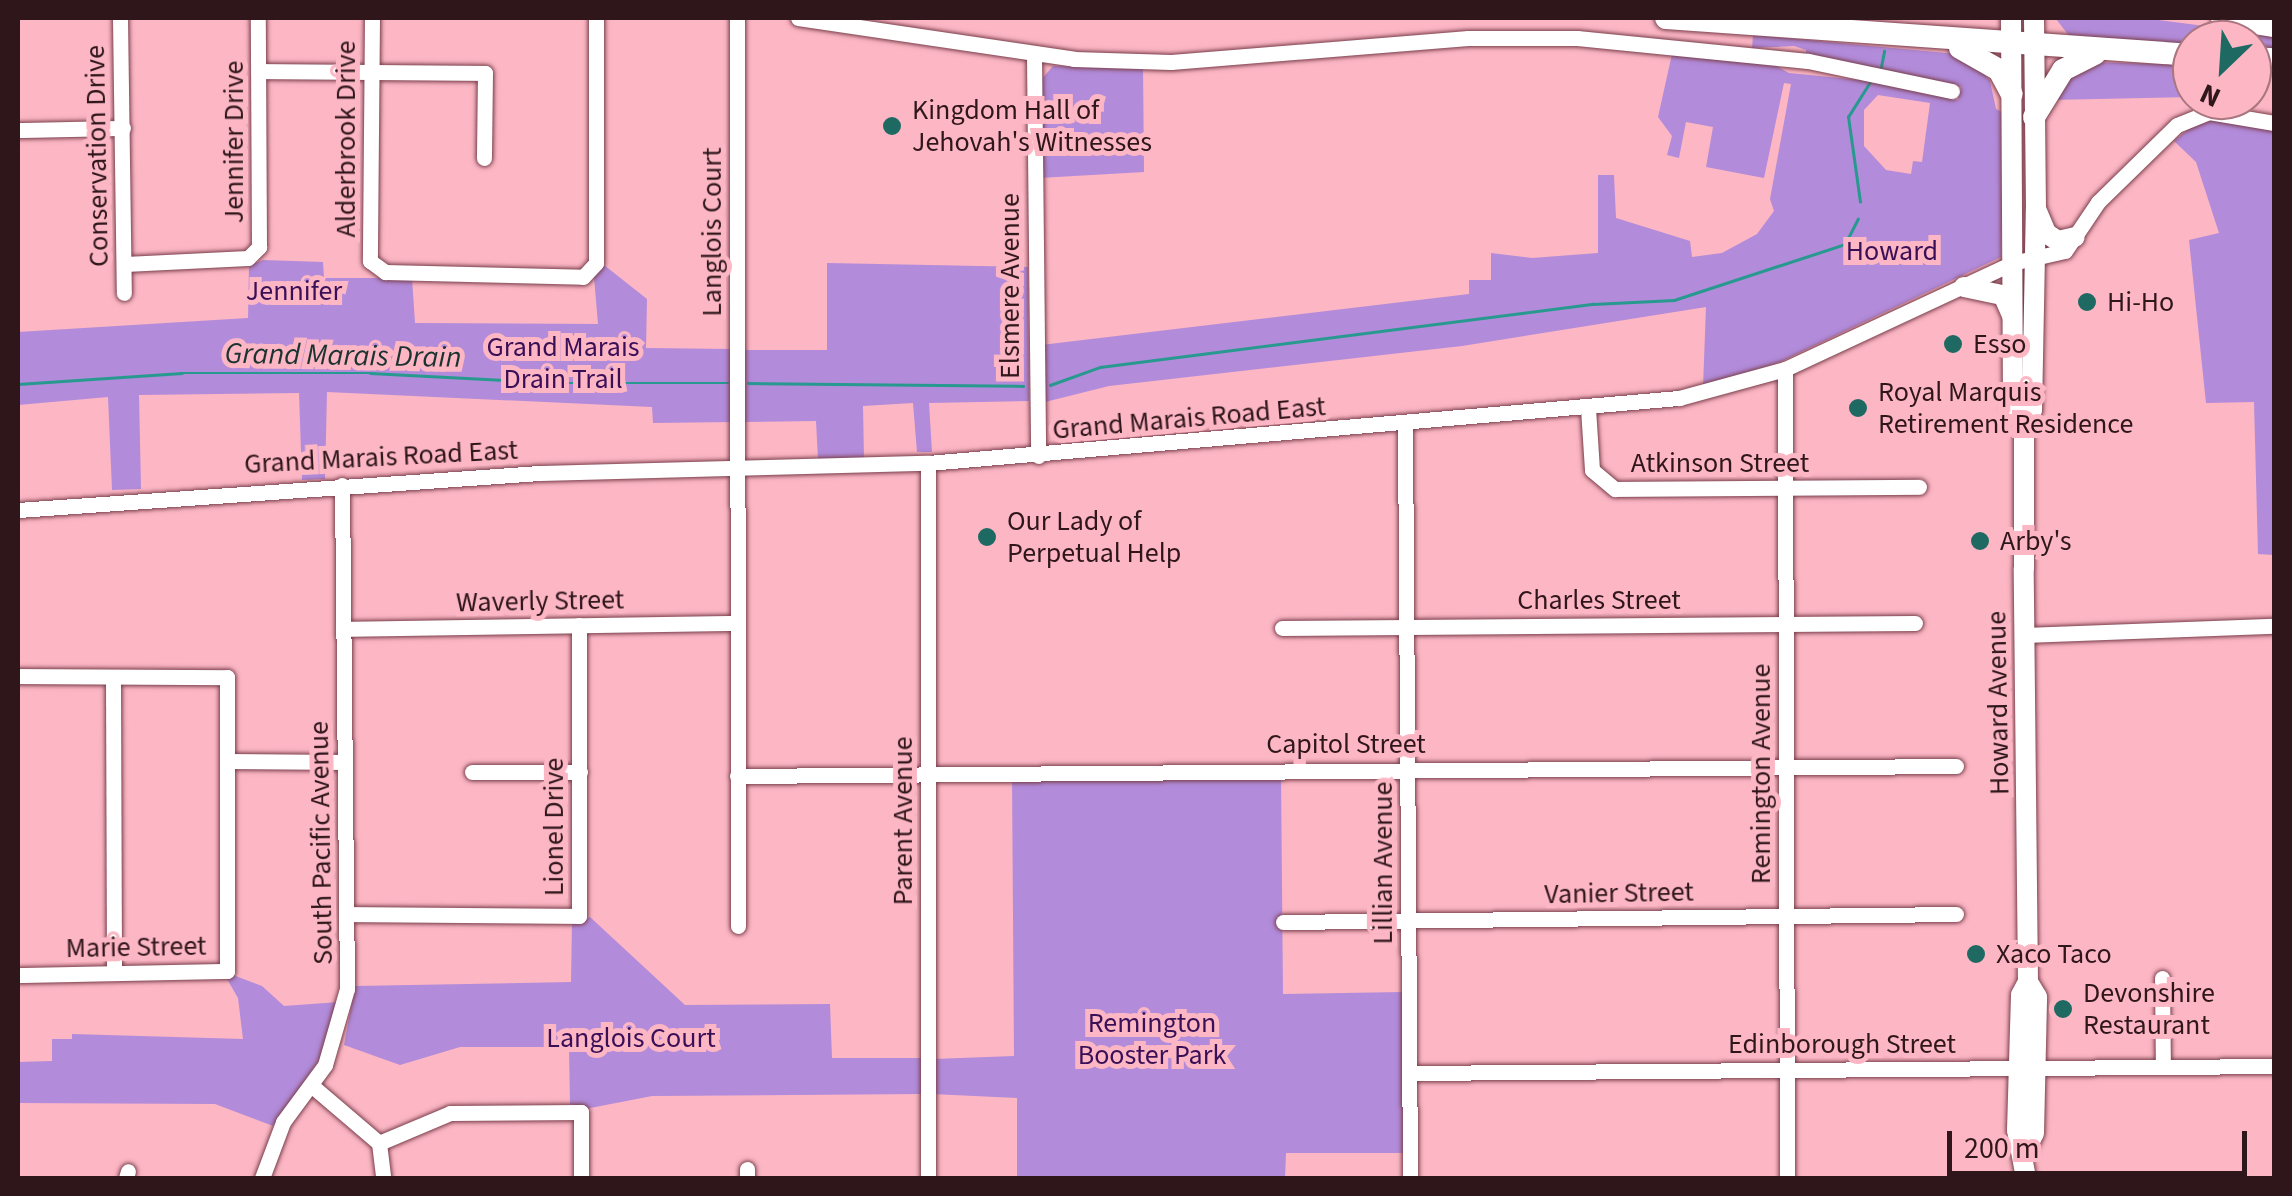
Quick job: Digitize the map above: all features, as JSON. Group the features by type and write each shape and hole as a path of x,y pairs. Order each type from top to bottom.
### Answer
{"highway":[{"path":"1666,18 1938,41 2172,54"},
{"path":"2222,18 2274,26"},
{"path":"1938,41 1979,54 1999,70 2012,94"},
{"path":"2034,117 2063,70 2098,52"}],"main road":[{"name":"Howard Avenue","path":"2011,18 2023,46 2034,117 2036,209 2021,260 2012,315 2013,408 2024,424"},
{"name":"Howard Avenue","path":"2026,1178 2025,1152 2034,1133 2027,1068 2036,997 2028,982 2024,635 2024,424 2032,410 2012,94 2034,18"},
{"path":"2036,209 2046,234 2058,242 2075,238"},
{"path":"1964,287 2002,295 2012,315"}],"street":[{"name":"Conservation Drive","path":"120,18 124,293"},
{"name":"Jennifer Drive","path":"125,264 248,258 259,247 258,18"},
{"name":"Alderbrook Drive","path":"372,18 370,260 385,272 582,277 596,263 596,18"},
{"name":"Langlois Court","path":"737,18 738,926"},
{"path":"798,18 1034,56 1171,62 1451,39 1577,38 1808,62 1952,91"},
{"name":"Elsmere Avenue","path":"1034,56 1038,456"},
{"path":"258,70 485,74 484,158"},
{"path":"2075,238 2098,202 2178,124 2209,112 2274,123"},
{"path":"18,130 123,128"},
{"name":"Grand Marais Road East","path":"18,510 342,485 1038,456 1405,426 1678,398 1785,369 2021,260 2065,252 2075,238"},
{"name":"Remington Avenue","path":"1785,369 1787,1178"},
{"name":"Atkinson Street","path":"1588,408 1592,470 1615,489 1918,487"},
{"name":"Lillian Avenue","path":"1405,426 1410,1178"},
{"name":"Parent Avenue","path":"928,463 928,1178"},
{"name":"South Pacific Avenue","path":"262,1178 283,1122 311,1085 338,1036 347,990 342,485"},
{"name":"Waverly Street","path":"343,629 737,623"},
{"name":"Charles Street","path":"1282,628 1915,623"},
{"name":"Lionel Drive","path":"347,914 579,916 579,626"},
{"path":"2024,635 2274,626"},
{"path":"18,676 226,678 226,761 345,762"},
{"path":"112,679 114,970"},
{"name":"Marie Street","path":"18,975 114,970 227,971 226,761"},
{"name":"Capitol Street","path":"738,776 1956,766"},
{"path":"472,772 580,772"},
{"name":"Vanier Street","path":"1284,922 1956,914"},
{"path":"2162,978 2163,1067"},
{"name":"Edinborough Street","path":"1410,1073 2274,1066"},
{"path":"311,1085 379,1143 383,1178"},
{"path":"379,1143 450,1113 580,1112 581,1178"}],"green space":[{"path":"2143,18 2172,22 2172,48 2070,37 2056,19"},
{"name":"Howard","path":"1753,35 1968,55 1990,81 1996,109 2004,113 2001,257 1780,362 1703,387 1706,307 1462,346 1109,386 1041,403 1041,345 1469,294 1469,280 1491,280 1491,253 1532,258 1598,253 1598,175 1614,175 1616,218 1690,241 1692,257 1722,253 1757,234 1774,211 1770,199 1791,84 1784,83 1764,178 1706,167 1713,127 1686,122 1679,158 1667,155 1672,136 1658,117 1672,54 1769,62 1789,73 1880,82 1958,100 1961,87 1806,57 1806,50 1794,46 1752,48","holes":["1878,95 1930,103 1922,162 1913,161 1911,174 1886,170 1864,146 1864,110"]},
{"path":"2092,62 2172,64 2172,97 2051,100 2060,82"},
{"path":"1053,66 1143,68 1144,172 1039,178 1040,81"},
{"path":"2224,120 2274,129 2274,555 2258,554 2254,402 2206,403 2189,240 2219,233 2196,162 2174,141 2196,123"},
{"name":"Grand Marais Drain Trail","path":"263,260 323,262 324,278 412,278 415,323 598,324 594,277 604,265 647,299 646,348 730,349 732,422 653,423 652,407 327,392 325,479 302,480 299,393 139,395 141,489 112,490 108,397 18,405 18,332 248,318 249,266"},
{"path":"827,263 1028,267 1029,401 929,403 932,452 917,452 913,403 863,406 864,459 818,459 816,421 743,422 742,350 827,350"},
{"name":"Remington Booster Park","path":"1281,775 1283,994 1403,992 1408,1153 1286,1153 1285,1178 1017,1178 1017,1098 932,1094 934,1059 1014,1056 1012,776"},
{"name":"Langlois Court","path":"590,917 685,1005 830,1004 832,1058 923,1058 921,1094 652,1096 585,1109 570,1104 569,1047 460,1047 400,1065 344,1045 355,986 571,982 572,922"},
{"path":"233,975 262,986 284,1006 339,1002 324,1053 273,1126 215,1104 18,1103 18,1062 52,1061 52,1039 72,1039 72,1034 243,1039 238,998 227,979"}],"waterway":[{"path":"1881,67 1884,51"},
{"path":"1860,202 1848,117 1870,82"},
{"path":"1050,385 1100,367 1593,304 1674,300 1845,244 1858,219"},
{"name":"Grand Marais Drain","path":"18,384 182,373 370,373 560,383 728,383"},
{"name":"Grand Marais Drain","path":"748,383 1023,386"}],"place":[{"name":"Kingdom Hall of Jehovah's Witnesses","path":"892,126"},
{"name":"Hi-Ho","path":"2087,302"},
{"name":"Esso","path":"1953,344"},
{"name":"Royal Marquis Retirement Residence","path":"1858,408"},
{"name":"Our Lady of Perpetual Help","path":"987,537"},
{"name":"Arby's","path":"1980,541"},
{"name":"Xaco Taco","path":"1976,954"},
{"name":"Devonshire Restaurant","path":"2063,1009"}],"park label":[{"name":"Jennifer","path":"294,291"}]}
